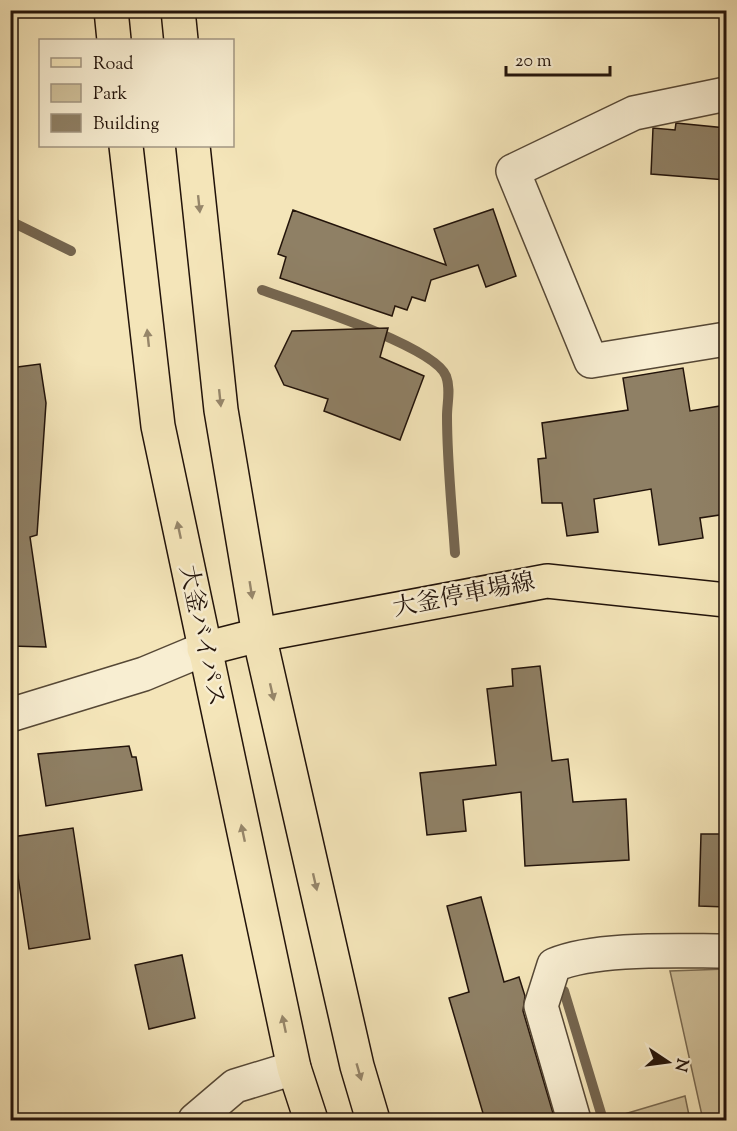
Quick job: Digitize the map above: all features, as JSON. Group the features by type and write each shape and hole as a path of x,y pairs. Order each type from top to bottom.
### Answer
{"main road":[{"path":"111,10 114,39"},
{"path":"178,10 181,39"},
{"name":"大釜バイパス","path":"126,147 158,426 294,1068 311,1120"},
{"path":"193,147 221,410 259,635 357,1066 374,1120"},
{"name":"大釜停車場線","path":"204,649 259,635 547,581 726,600"}],"street":[{"path":"726,94 634,113 513,171 591,361 726,339"},
{"path":"10,715 144,674 204,649"},
{"path":"574,1120 541,1006 554,965 568,959 645,951 726,951"},
{"path":"195,1120 235,1086 294,1068"}],"green space":[{"path":"726,969 726,1120 703,1120 670,971"},
{"path":"685,1096 690,1120 612,1120 611,1118"}],"building":[{"path":"676,123 726,128 726,180 651,174 653,128 675,130"},
{"path":"493,209 516,276 486,287 478,265 431,280 425,301 412,297 407,310 395,306 392,316 280,278 286,257 278,254 293,210 446,265 434,229"},
{"path":"388,328 380,357 424,376 400,440 324,411 328,399 284,385 275,366 292,331"},
{"path":"40,364 46,403 37,535 30,537 46,647 10,646 10,368"},
{"path":"683,368 690,411 726,405 726,514 700,518 703,538 659,545 651,489 594,499 598,532 567,536 562,503 542,503 538,459 546,458 542,423 628,410 623,378"},
{"path":"540,666 552,761 568,759 573,802 626,799 629,860 525,866 521,792 463,800 466,831 427,835 420,773 496,765 487,689 513,686 512,669"},
{"path":"129,746 132,757 136,757 142,790 46,806 38,754"},
{"path":"73,828 90,939 29,949 12,837"},
{"path":"701,834 726,834 726,907 699,906"},
{"path":"481,897 504,982 519,977 525,996 523,1011 555,1120 485,1120 449,998 469,992 447,906"},
{"path":"182,955 195,1018 149,1029 135,965"}],"waterway":[{"path":"10,221 71,251"},
{"path":"262,290 363,326 392,339 436,364 446,376 449,391 448,450 455,553"},
{"path":"564,991 603,1120"}]}
